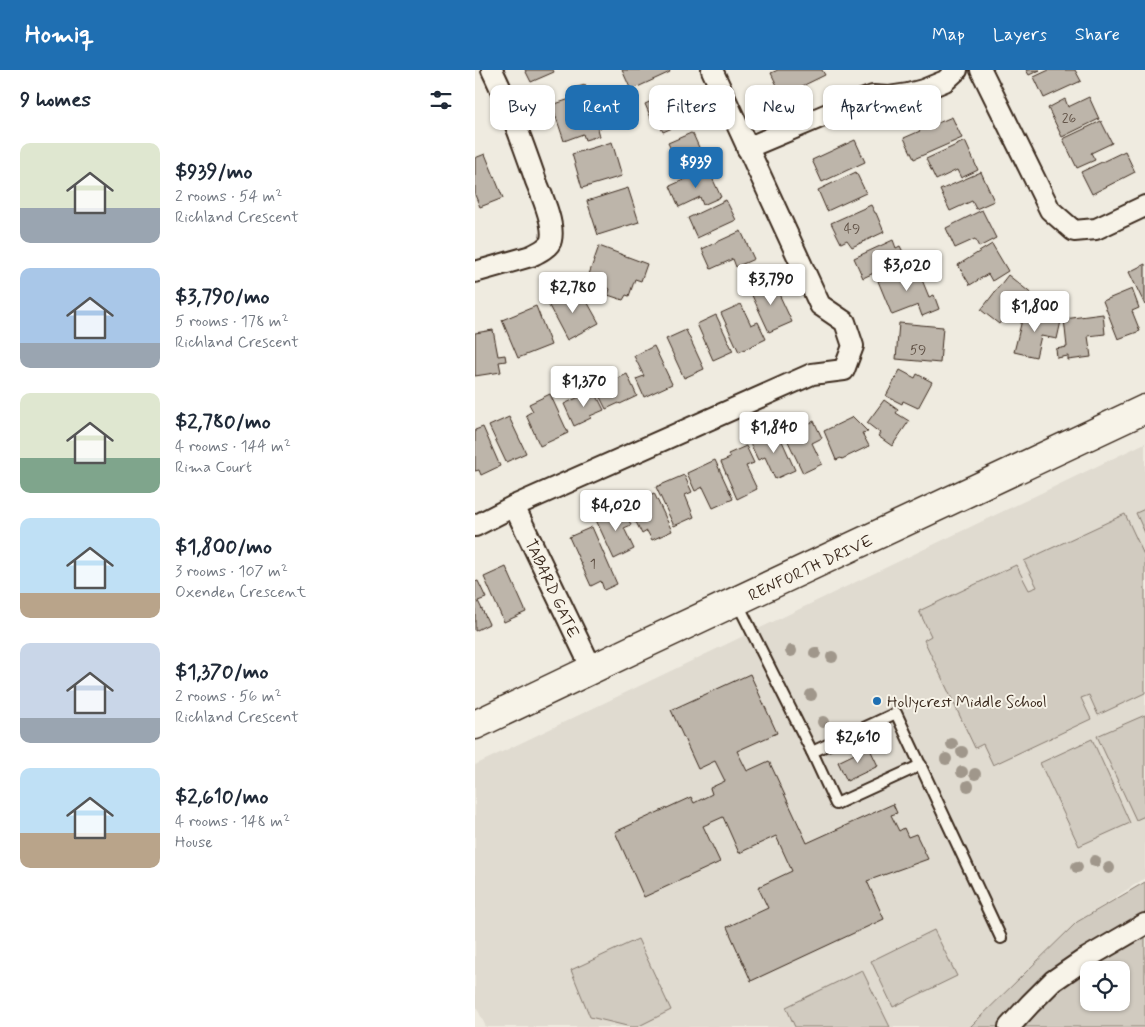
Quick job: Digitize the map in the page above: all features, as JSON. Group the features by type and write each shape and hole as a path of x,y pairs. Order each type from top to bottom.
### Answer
{"main road":[{"name":"RENFORTH DRIVE","path":"475,725 1145,409"}],"street":[{"path":"475,272 531,256 550,244 552,238 550,218 521,138 492,70"},
{"path":"475,526 514,506 812,374 844,370 853,346 845,322 820,305 712,70"},
{"path":"747,148 873,96 888,97 923,90 945,81 957,70"},
{"path":"981,70 1050,210 1074,230 1096,229 1145,206"},
{"name":"TABARD GATE","path":"514,506 592,669"},
{"path":"1009,1027 1053,981 1145,924"}],"lane":[{"path":"736,601 836,804 921,765"},
{"path":"812,752 896,713 1001,938"}],"shaded area":[{"name":"Hollycrest Middle School","path":"1145,443 1145,878 1075,924 971,1027 486,1027 475,1004 475,765"},
{"path":"1145,509 1145,533 1136,513"},
{"path":"1125,514 1145,557 1145,693 1098,715 1089,695 1081,698 1091,719 993,765 983,744 975,748 924,640 931,636 919,611 1016,565 1029,590 1037,587 1024,561"},
{"path":"1145,715 1145,816 1136,820 1097,736"},
{"path":"1092,739 1130,823 1079,846 1040,763"},
{"path":"1145,882 1145,1027 970,1027 1077,922"},
{"path":"934,930 957,976 893,1007 871,961"},
{"path":"638,939 671,1010 637,1027 590,1017 571,970"},
{"path":"862,970 890,1027 795,1027 786,1007"}],"building":[{"path":"525,70 553,70 554,72 531,82"},
{"path":"622,70 669,70 670,72 639,86 629,85"},
{"path":"778,70 822,70 825,75 805,85 777,85 771,73"},
{"path":"1026,70 1040,70 1029,75"},
{"path":"1049,70 1075,70 1081,81 1044,98 1034,77"},
{"path":"1089,97 1099,119 1062,137 1048,108 1065,99 1068,107"},
{"path":"565,101 565,130 597,130 599,136 585,140 583,134 564,141 555,114 555,104"},
{"path":"649,102 649,113 645,104"},
{"path":"952,117 962,138 914,159 904,138 920,130 941,130 941,122"},
{"path":"1101,121 1112,143 1091,153 1095,160 1077,168 1063,139"},
{"path":"691,133 706,163 678,175 671,160 675,158 668,143"},
{"path":"855,140 865,162 822,182 812,160"},
{"path":"965,141 978,170 961,178 957,170 936,180 926,159"},
{"path":"612,142 622,176 582,188 572,154"},
{"path":"1125,151 1135,172 1092,194 1081,172"},
{"path":"485,154 503,198 480,207 475,195 475,158"},
{"path":"708,169 721,197 703,205 700,197 679,207 670,186"},
{"path":"856,172 866,193 827,211 818,190"},
{"path":"981,172 994,201 976,209 972,201 950,211 940,190"},
{"path":"628,188 639,222 598,235 587,201"},
{"path":"726,200 736,220 697,238 688,218"},
{"path":"871,205 884,232 852,247 847,240 841,243 831,223"},
{"path":"982,210 996,238 979,247 975,239 955,248 946,228"},
{"path":"741,231 754,259 736,267 733,259 711,269 702,249"},
{"path":"893,240 896,248 900,246 903,252 899,254 902,260 863,278 854,258"},
{"path":"992,244 1008,271 992,281 988,274 970,285 958,265"},
{"path":"599,246 647,264 641,281 635,279 629,296 626,295 623,300 608,295 610,289 587,280"},
{"path":"1145,264 1145,305 1129,272"},
{"path":"916,265 929,297 934,295 939,309 922,316 918,305 892,315 878,281"},
{"path":"1008,275 1033,295 1021,310 1014,304 999,324 981,310"},
{"path":"772,279 792,322 769,332 749,289"},
{"path":"579,287 599,323 567,340 548,304"},
{"path":"1132,289 1139,308 1132,311 1140,331 1118,339 1103,301"},
{"path":"741,304 751,325 758,322 766,339 739,352 721,313"},
{"path":"536,306 551,345 518,358 502,320"},
{"path":"1024,312 1061,321 1057,339 1041,336 1036,357 1014,352"},
{"path":"1103,314 1105,334 1088,336 1091,357 1068,360 1068,356 1057,358 1056,349 1067,347 1064,319"},
{"path":"716,315 733,351 713,360 697,324"},
{"path":"899,323 943,327 940,363 896,359"},
{"path":"493,330 498,356 505,355 506,361 499,362 501,372 475,376 475,333"},
{"path":"686,330 704,369 684,378 666,339"},
{"path":"654,346 672,384 644,397 636,379 644,376 634,356"},
{"path":"900,370 915,378 917,374 932,382 918,408 903,401 902,404 886,396"},
{"path":"627,374 637,396 606,409 596,389"},
{"path":"594,390 604,410 574,426 564,404"},
{"path":"550,394 568,433 540,446 526,415 533,411 529,404"},
{"path":"884,400 898,410 896,413 909,421 892,446 878,436 880,433 867,423"},
{"path":"509,417 526,453 506,462 489,426"},
{"path":"853,417 868,432 862,433 869,446 836,460 824,431"},
{"path":"814,421 822,438 812,443 822,464 803,473 785,435"},
{"path":"483,427 500,466 481,475 479,470 475,471 475,430"},
{"path":"777,430 795,470 775,479 765,457 758,460 750,443"},
{"path":"746,446 754,463 746,466 757,489 737,499 721,462 730,458 728,454"},
{"path":"715,460 733,499 713,508 703,487 695,491 687,473"},
{"path":"684,475 692,492 685,495 694,517 674,526 656,487"},
{"path":"654,493 672,531 652,540 647,531 642,534 627,505"},
{"path":"623,507 631,525 624,528 634,549 614,559 596,520"},
{"path":"592,527 617,584 604,590 601,581 591,586 569,537"},
{"path":"506,567 526,612 504,622 484,577"},
{"path":"478,581 486,598 478,601 489,624 475,631 475,582"},
{"path":"750,674 777,733 737,751 747,771 769,761 807,843 893,804 897,813 891,815 899,831 904,828 908,837 916,834 928,859 867,881 884,919 751,981 727,927 768,908 758,887 792,871 776,836 739,853 723,817 703,826 720,862 644,897 615,832 691,797 694,803 712,794 710,788 725,781 715,761 698,769 671,710"},
{"path":"869,747 878,766 847,781 838,762"}],"place":[{"name":"Hollycrest Middle School","path":"877,701"}]}
